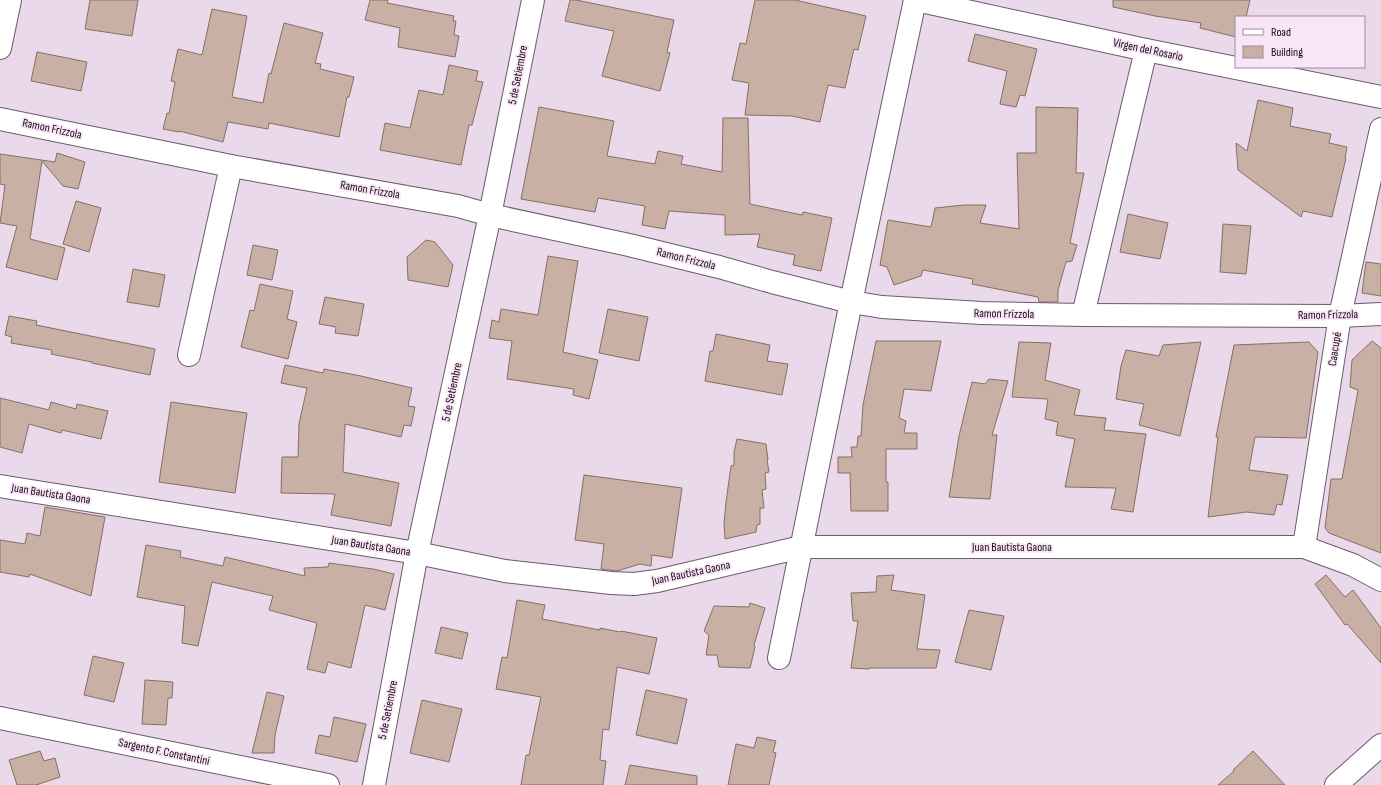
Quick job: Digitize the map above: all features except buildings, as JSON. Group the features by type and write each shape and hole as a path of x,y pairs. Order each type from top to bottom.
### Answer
{"street":[{"path":"0,48 10,0"},
{"name":"5 de Setiembre","path":"374,785 418,553 490,215 533,0"},
{"path":"780,658 851,302 915,0"},
{"name":"Virgen del Rosario","path":"915,0 1235,68"},
{"path":"1083,315 1146,50"},
{"name":"Virgen del Rosario","path":"1236,68 1381,97"},
{"name":"Ramon Frizzola","path":"0,119 231,166 458,206 490,215 644,248 851,302 981,314 1340,316 1381,314"},
{"name":"Caacupé","path":"1304,547 1340,316 1381,129"},
{"path":"189,355 231,166"},
{"name":"Juan Bautista Gaona","path":"0,486 418,553 505,571 611,583 634,584 657,581 801,547 1304,547 1353,565 1381,580"},
{"name":"Sargento F. Constantini","path":"0,718 328,785"},
{"path":"1336,785 1381,745"}]}
